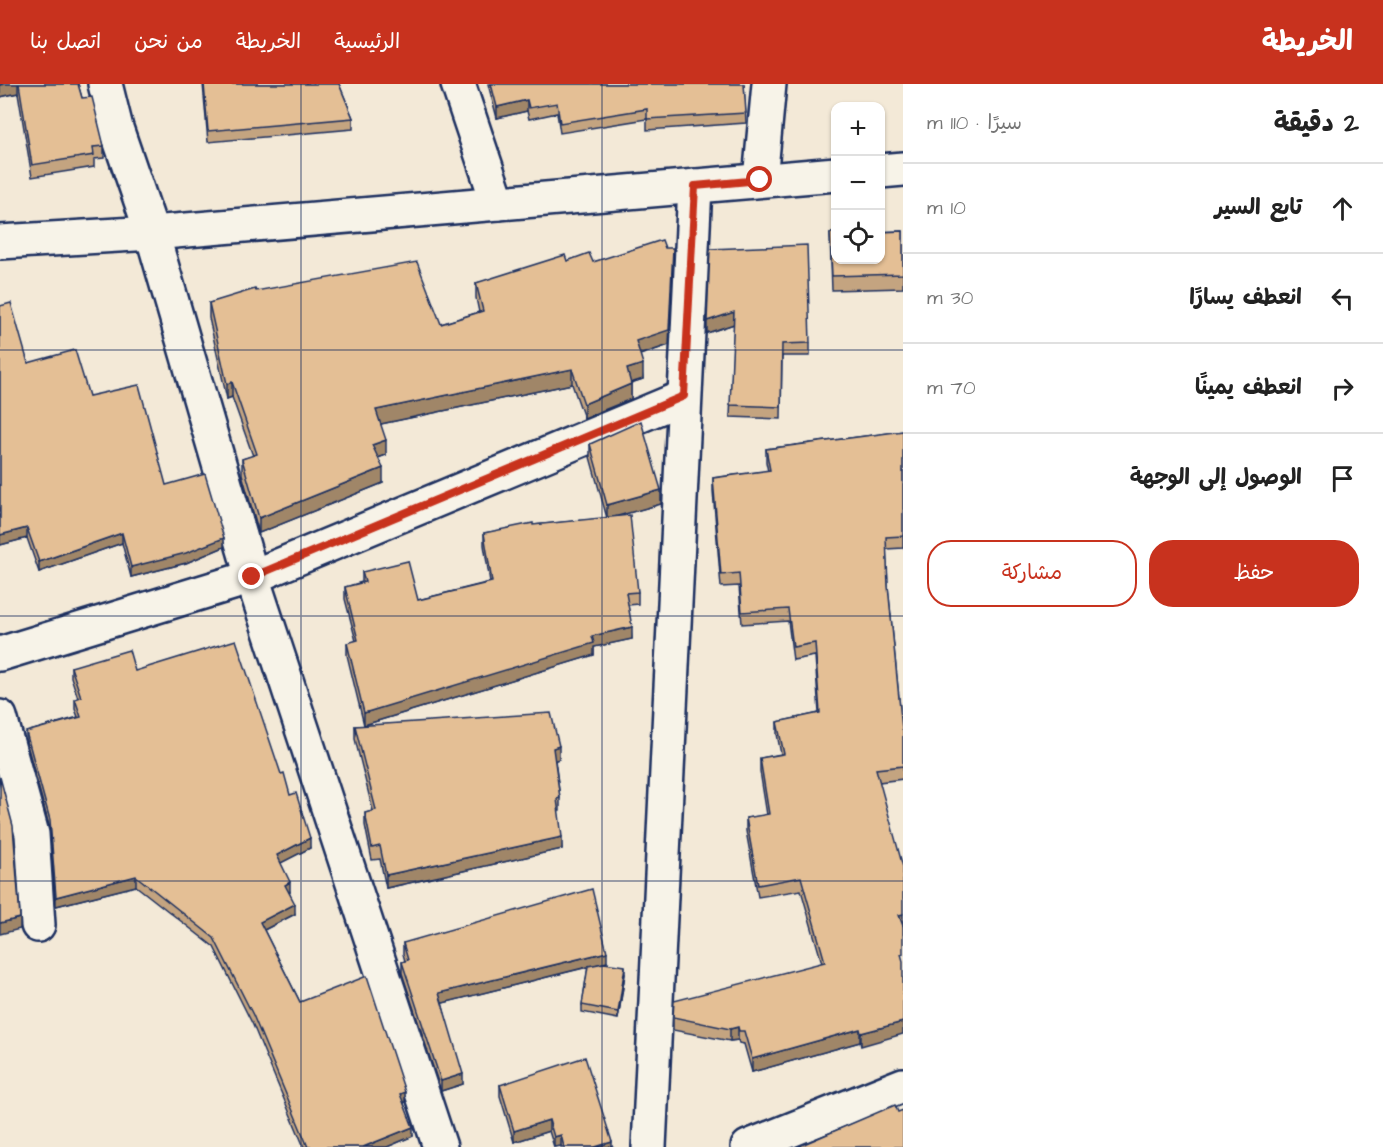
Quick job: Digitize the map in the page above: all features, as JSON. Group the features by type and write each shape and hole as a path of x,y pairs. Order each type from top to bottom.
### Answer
{"street":[{"path":"105,84 116,128 152,233 252,577 440,1147"},
{"path":"458,84 498,203"},
{"path":"760,180 769,84"},
{"path":"885,171 903,170"},
{"path":"0,242 152,233 831,174"},
{"path":"649,1147 695,186"},
{"path":"0,654 252,577 684,396"},
{"path":"0,717 32,834 38,925"},
{"path":"748,1147 903,1085"}],"building":[{"path":"19,84 78,84 82,98 92,97 104,146 93,147 94,155 32,165"},
{"path":"204,84 339,84 353,118 208,131"},
{"path":"491,84 744,84 746,113 647,119 647,109 560,123 557,103 529,108 527,100 497,107"},
{"path":"903,231 903,274 832,276 831,264 885,264 885,232"},
{"path":"662,240 665,248 673,248 669,330 636,341 643,364 627,369 631,384 584,404 572,369 376,410 386,440 372,445 383,468 259,518 242,459 257,454 232,382 227,384 209,303 255,289 256,291 417,262 441,324 483,311 476,283 565,255 567,261 589,253 593,262"},
{"path":"807,245 810,343 782,344 781,407 730,405 734,312 707,321 710,249"},
{"path":"11,303 28,363 75,350 89,396 139,385 166,485 205,474 224,538 186,553 131,567 122,533 39,562 27,528 0,535 0,306"},
{"path":"641,421 661,490 607,505 590,444"},
{"path":"903,431 903,536 886,537 888,586 903,729 903,766 876,769 903,867 903,914 899,915 903,926 903,954 901,954 903,1022 861,1033 860,1029 752,1059 744,1031 739,1031 738,1027 730,1029 673,1017 674,1001 825,962 801,877 758,885 746,818 769,814 760,758 784,754 777,722 820,713 815,643 793,647 788,609 742,612 739,573 721,575 713,478 770,470 766,449"},
{"path":"630,515 638,592 626,593 632,627 592,636 594,643 364,713 347,643 358,640 345,587 365,582 362,572 408,561 418,600 492,582 484,533 533,523 533,525"},
{"path":"236,640 281,774 284,773 290,795 296,793 310,838 277,855 290,882 285,885 295,904 260,922 300,1002 367,976 405,1092 400,1094 413,1127 363,1147 308,1147 253,1015 214,938 136,876 56,897 50,820 26,732 81,717 75,699 81,697 71,667 129,650 135,671"},
{"path":"551,713 559,746 553,748 560,798 557,799 562,837 386,875 380,846 372,848 365,813 376,810 355,726"},
{"path":"0,777 13,826 20,918 0,923"},
{"path":"592,889 607,952 439,993 463,1074 441,1081 402,962 408,960 403,943"},
{"path":"604,963 625,966 618,1012 582,1005 588,966"},
{"path":"585,1057 612,1142 595,1147 564,1147 561,1135 554,1137 549,1120 514,1131 500,1085"},
{"path":"895,1105 898,1112 903,1110 903,1147 797,1147"}],"route":[{"path":"252,577 684,396 695,186 760,180"}]}
